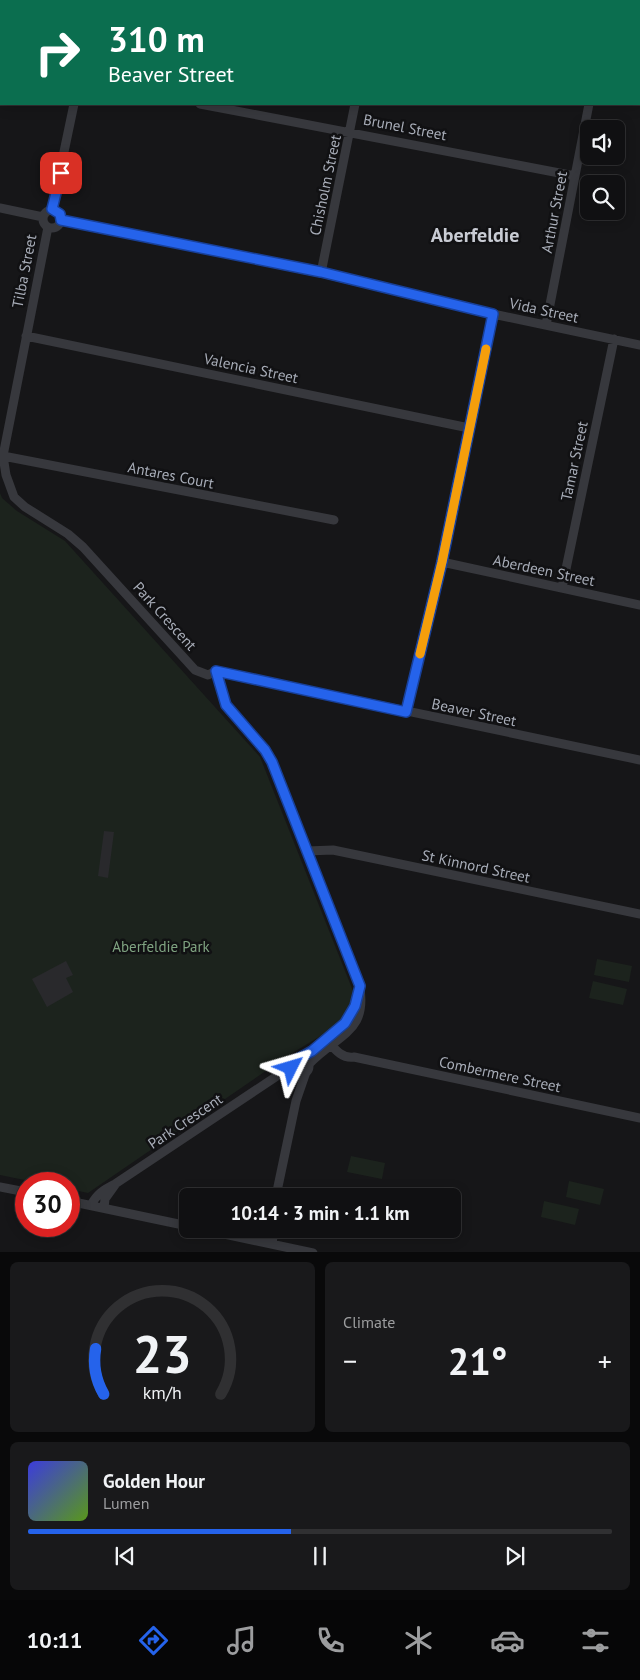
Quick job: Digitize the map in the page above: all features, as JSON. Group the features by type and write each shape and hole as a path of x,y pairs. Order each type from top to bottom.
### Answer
{"street":[{"path":"52,209 74,105"},
{"name":"Brunel Street","path":"205,105 574,176"},
{"name":"Chisholm Street","path":"321,272 355,105"},
{"name":"Arthur Street","path":"546,325 589,105"},
{"path":"0,208 43,217"},
{"path":"52,209 60,214 61,220 55,228 48,227 43,223 46,211 52,209"},
{"name":"Vida Street","path":"61,220 321,272 493,314 640,345"},
{"name":"Tilba Street","path":"14,497 6,475 3,456 48,227"},
{"path":"406,712 442,562 493,314"},
{"name":"Valencia Street","path":"26,336 469,428"},
{"name":"Tamar Street","path":"562,588 614,339"},
{"name":"Antares Court","path":"3,456 334,520"},
{"name":"Park Crescent","path":"14,497 25,507 68,534 83,547 195,670 208,675 216,671"},
{"name":"Aberdeen Street","path":"442,562 640,605"},
{"path":"216,671 226,705 265,750 272,762 360,986 362,996 360,1013 352,1027 332,1040 306,1064 301,1074 293,1071"},
{"name":"Beaver Street","path":"216,671 640,760"},
{"name":"St Kinnord Street","path":"307,851 332,850 640,914"},
{"name":"Combermere Street","path":"332,1040 343,1056 640,1118"},
{"path":"296,1101 293,1071 296,1060 306,1064"},
{"path":"278,1188 296,1101 306,1064"},
{"name":"Park Crescent","path":"91,1205 96,1196 102,1191 271,1081 293,1071"},
{"path":"104,1208 106,1199 115,1184"},
{"path":"0,1187 15,1190"},
{"path":"80,1203 179,1224"},
{"path":"245,1238 289,1250 313,1252"}],"green space":[{"name":"Aberfeldie Park","path":"0,493 2,498 17,511 65,541 260,757 353,991 352,1002 343,1019 332,1029 289,1055 88,1193 80,1191 80,1172 15,1172 15,1178 0,1175"},
{"path":"597,959 632,966 629,982 594,975"},
{"path":"593,981 627,989 623,1005 589,998"},
{"path":"351,1156 385,1163 382,1179 347,1172"},
{"path":"569,1181 604,1189 600,1205 566,1197"},
{"path":"544,1201 579,1209 575,1225 541,1217"}],"building":[{"path":"104,831 114,832 108,878 98,876"},
{"path":"66,961 73,975 66,978 73,992 47,1007 32,979"}],"slow traffic":[{"path":"420,654 442,562 486,349"}],"district":[{"name":"Aberfeldie","path":"475,235"}],"route":[{"path":"61,173 52,209 58,211 61,220 321,272 493,314 442,562 406,712 216,671 226,705 259,742 272,762 360,986 355,1006 345,1023 312,1051 294,1061 291,1068"}]}
